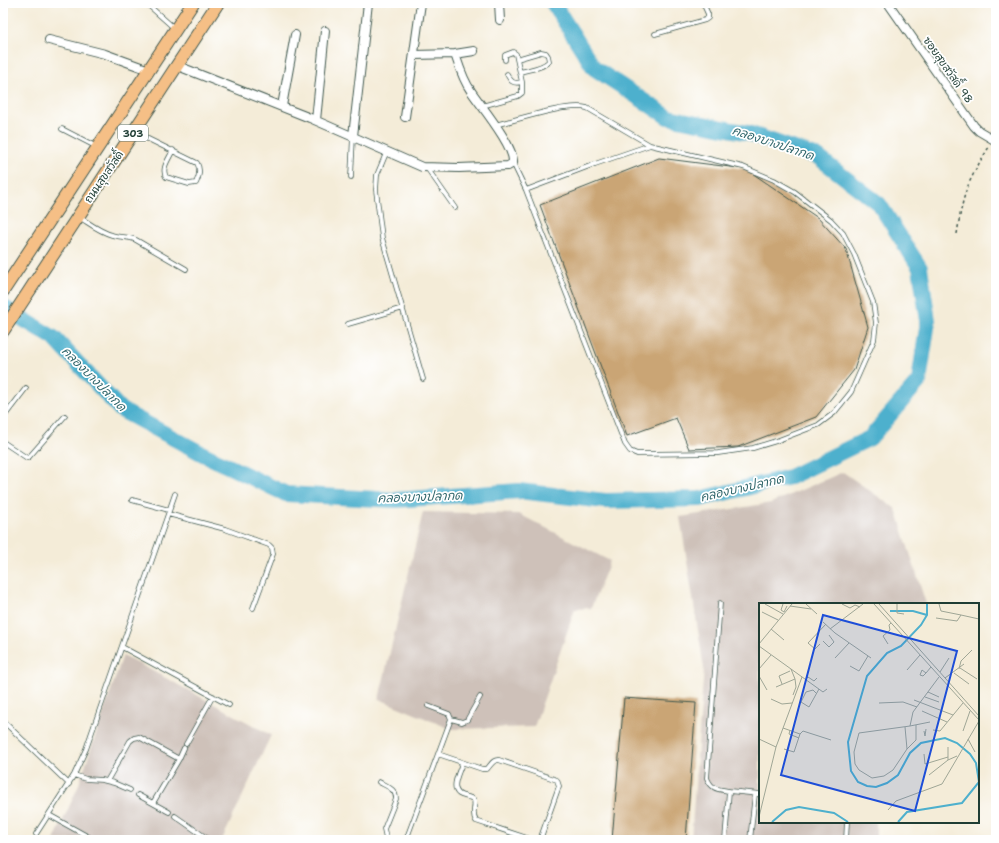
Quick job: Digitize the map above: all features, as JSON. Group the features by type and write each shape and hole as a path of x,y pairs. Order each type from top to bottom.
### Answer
{"main road":[{"name":"ถนนสุขสวัสดิ์","path":"3,291 193,3"},
{"name":"ถนนสุขสวัสดิ์","path":"3,331 218,3"}],"street":[{"path":"353,136 368,3"},
{"path":"405,116 421,3"},
{"path":"499,3 500,20"},
{"name":"ซอยสุขสวัสดิ์ 98","path":"888,3 974,126 994,140"},
{"path":"316,120 325,31"},
{"path":"282,106 295,35"},
{"path":"49,40 105,54 148,70"},
{"path":"414,56 455,54 474,51"},
{"path":"178,66 316,120 416,165 427,168 508,166 513,163 510,151 495,125 471,91 464,78 455,54"}],"lane":[{"path":"146,3 176,29"},
{"path":"655,34 705,20 708,18 708,14 703,3"},
{"path":"482,106 518,96 522,93 522,82 516,54 513,52 506,55 505,60"},
{"path":"517,59 541,52 546,53 548,56 548,61 546,64 520,72"},
{"path":"508,74 512,83 515,84 522,82"},
{"path":"495,125 576,106 587,108 650,145 744,168 774,180 795,192 831,220 843,233 854,254 873,302 876,323 874,340 850,392 834,413 818,426 776,442 753,448 718,454 637,454 630,451 625,444 526,190 513,163"},
{"path":"62,129 98,147"},
{"path":"134,132 173,150 197,163 200,171 196,183 189,184 166,177 164,168 173,150"},
{"path":"351,177 353,136"},
{"path":"526,190 650,145"},
{"path":"387,151 377,175 376,190 382,238 423,379"},
{"path":"427,168 454,208"},
{"path":"78,216 109,234 130,237 186,269"},
{"path":"348,324 402,308"},
{"path":"3,418 26,388"},
{"path":"3,442 24,457 29,457 65,416"},
{"path":"36,834 74,775 86,749 175,494"},
{"path":"132,500 225,529 269,545 272,548 273,554 253,608"},
{"path":"720,603 707,778 709,784 715,788 758,794 750,840"},
{"path":"122,647 229,706"},
{"path":"153,803 213,696"},
{"path":"451,719 462,722 467,720 480,697"},
{"path":"406,840 451,719 449,714 428,706"},
{"path":"3,721 68,784"},
{"path":"107,781 130,741 134,738 139,737 179,759"},
{"path":"438,754 482,769 486,769 493,762 499,760 557,780 559,786 541,837 538,840 533,840 476,821 473,817 474,800 459,794 455,786 462,763"},
{"path":"74,775 86,779 107,781 130,790"},
{"path":"379,782 395,791 396,794 396,799 384,829 386,838 390,840"},
{"path":"725,840 730,791"},
{"path":"138,795 169,812"},
{"path":"49,815 94,840"},
{"path":"175,816 207,840"},
{"path":"846,840 847,823"}],"path":[{"path":"957,234 962,202 966,189 972,176 994,140"}],"shaded area":[{"path":"843,472 896,509 926,603 759,603 759,823 876,823 876,840 691,840 704,668 680,517 771,503"},
{"path":"423,512 519,514 610,561 591,608 575,609 534,727 451,729 379,699"},
{"path":"123,655 271,735 222,840 54,840 78,787"}],"building":[{"path":"659,158 746,169 818,218 846,249 868,327 854,370 816,417 738,447 689,449 676,418 627,436 540,205"},
{"path":"624,698 696,703 686,840 612,840"}],"waterway":[{"name":"คลองบางปลากด","path":"3,307 54,338 121,410 201,453 286,494 395,500 519,491 605,501 700,499 790,477 870,438 919,381 928,321 920,268 879,204 818,157 748,133 668,117 594,68 553,3"}]}
